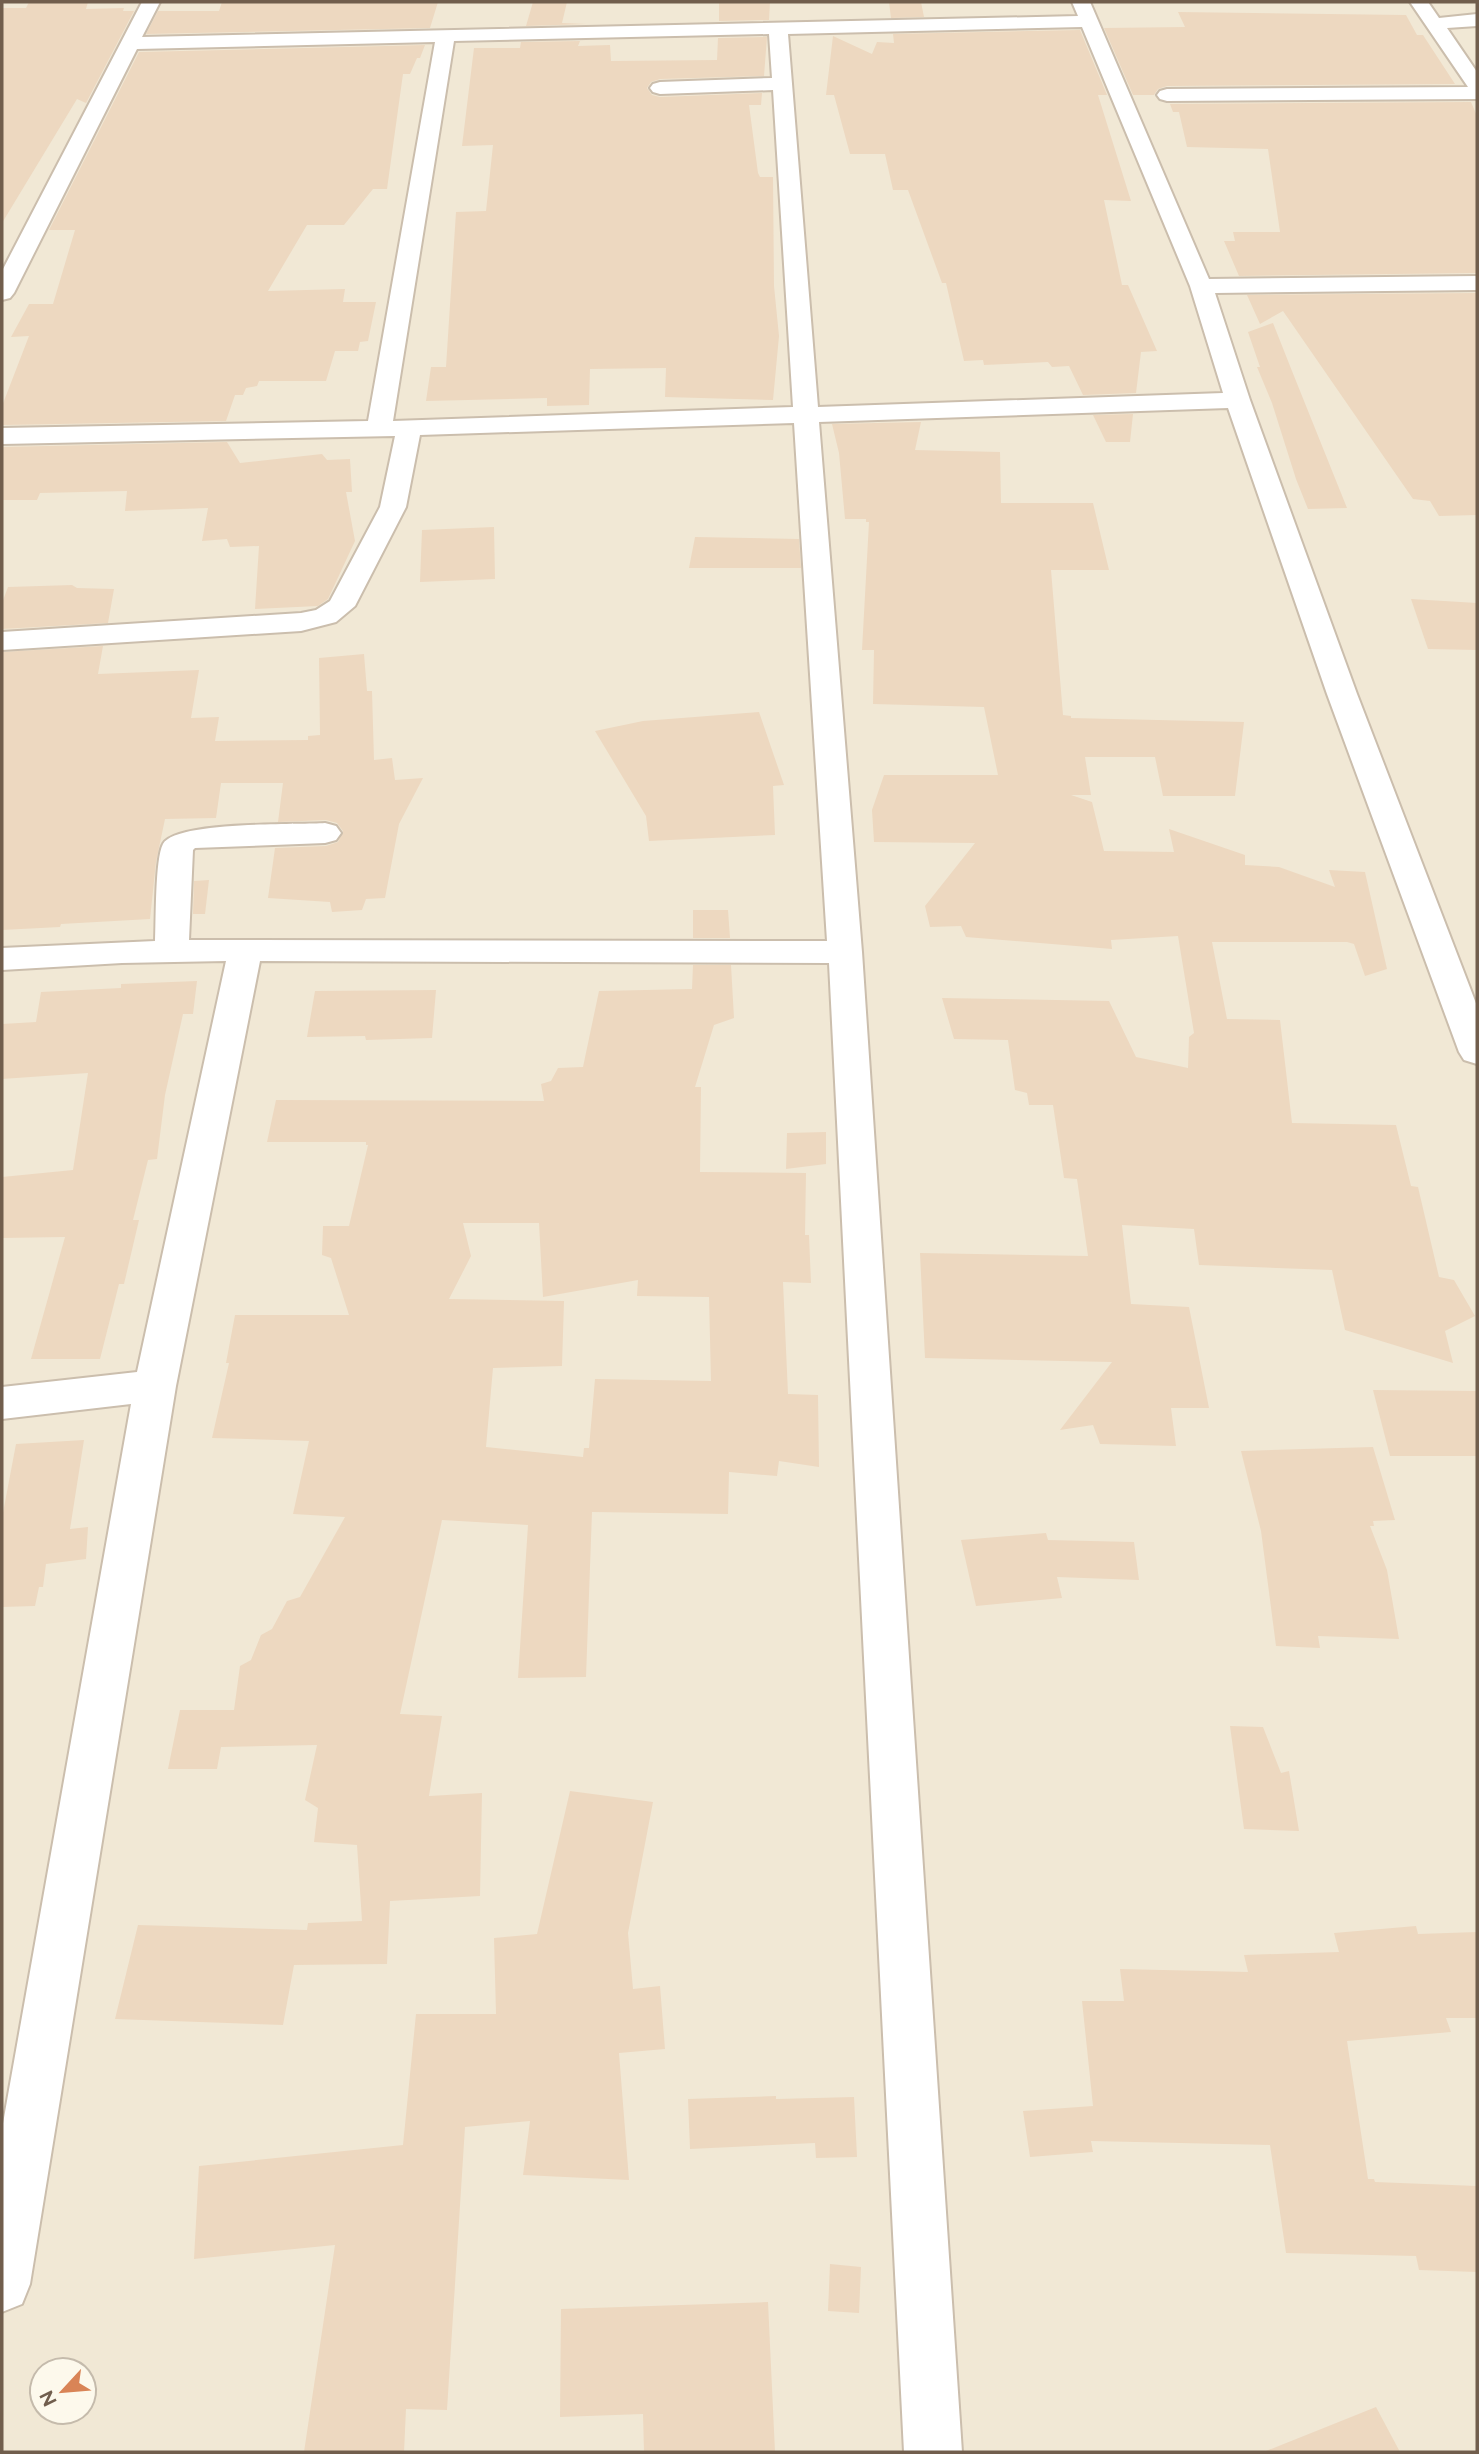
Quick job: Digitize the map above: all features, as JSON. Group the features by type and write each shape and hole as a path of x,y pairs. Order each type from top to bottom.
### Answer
{"street":[{"path":"2,293 151,2"},
{"path":"1419,2 1477,86"},
{"path":"131,43 778,28 1084,11 1201,286 1238,400 1342,694 1477,1052"},
{"path":"1435,24 1477,20"},
{"path":"778,28 845,952 933,2452"},
{"path":"379,428 445,36"},
{"path":"660,88 782,84"},
{"path":"1167,95 1477,93"},
{"path":"1201,286 1477,283"},
{"path":"2,436 409,428 1238,400"},
{"path":"2,641 301,622 326,616 341,606 394,507 409,428"},
{"path":"171,951 177,847 184,841 196,838 325,834"},
{"path":"2,959 245,950 845,952"},
{"path":"2,2284 155,1386 245,950"},
{"path":"2,1404 155,1386"}],"shaded area":[{"path":"2,2 1477,2 1477,2452 2,2452"}],"building":[{"path":"29,2 88,2 86,9 124,8 123,11 134,11 86,103 77,99 2,223 2,8 26,8"},
{"path":"222,2 438,2 430,28 146,34 158,11 219,11"},
{"path":"533,2 567,2 562,23 587,24 526,26"},
{"path":"719,2 770,2 769,20 719,21"},
{"path":"889,2 921,2 924,17 891,18"},
{"path":"1178,12 1406,15 1417,35 1423,35 1455,84 1167,86 1158,89 1154,95 1133,95 1104,28 1185,27"},
{"path":"1080,30 1107,95 1098,95 1131,201 1104,200 1122,285 1128,285 1157,351 1141,352 1136,393 1083,395 1069,366 1052,367 1048,362 984,365 983,360 964,361 946,283 942,283 908,190 893,190 885,154 850,154 834,95 826,95 833,36 872,54 877,42 894,43 893,34"},
{"path":"767,37 764,76 660,79 651,82 647,88 652,95 660,97 762,93 761,105 749,105 758,173 760,177 773,177 774,286 779,336 773,400 665,397 666,368 590,369 589,405 547,406 547,398 426,401 431,367 446,367 456,212 486,211 493,145 462,146 474,48 520,48 521,42 580,41 578,46 610,45 611,61 717,60 718,38"},
{"path":"425,45 410,74 403,74 387,189 373,189 344,225 307,225 268,291 345,289 343,302 376,302 368,341 360,342 358,351 335,351 326,381 259,381 257,386 246,388 243,395 235,395 226,421 2,425 2,406 29,336 11,337 29,304 53,304 75,230 49,230 139,52"},
{"path":"1471,102 1477,116 1477,273 1239,276 1224,241 1235,241 1233,232 1280,232 1268,149 1187,147 1179,112 1173,112 1170,104"},
{"path":"1477,293 1477,515 1439,516 1430,501 1413,499 1283,311 1260,324 1247,295"},
{"path":"1273,323 1347,508 1308,509 1296,479 1272,403 1257,367 1260,367 1248,332"},
{"path":"1133,414 1130,442 1106,442 1093,415"},
{"path":"921,422 915,450 1000,452 1001,503 1093,503 1109,570 1051,570 1063,715 1071,718 1244,722 1235,796 1163,796 1155,757 1085,757 1091,795 1071,795 1092,802 1104,851 1174,852 1169,829 1245,855 1245,865 1279,867 1335,887 1329,870 1365,872 1387,969 1365,976 1354,944 1347,942 1212,942 1227,1019 1280,1020 1292,1123 1396,1125 1411,1186 1418,1187 1439,1277 1454,1280 1475,1316 1445,1331 1453,1363 1345,1330 1332,1270 1199,1265 1194,1229 1122,1225 1131,1304 1189,1307 1209,1408 1171,1408 1176,1446 1100,1444 1093,1425 1060,1430 1112,1362 925,1358 920,1253 1088,1256 1077,1179 1064,1178 1053,1105 1029,1105 1027,1093 1015,1090 1008,1040 954,1039 942,998 1109,1001 1136,1057 1188,1068 1189,1037 1194,1033 1178,936 1111,940 1112,949 966,937 961,926 930,927 925,906 975,843 874,842 872,810 884,775 998,775 984,707 873,704 874,650 862,650 869,522 866,522 866,519 845,519 839,453 832,424"},
{"path":"227,442 240,463 322,454 327,460 350,459 352,492 346,492 355,541 328,599 318,606 255,609 259,546 230,547 227,539 202,541 208,508 125,511 127,491 40,493 37,500 2,500 2,447"},
{"path":"494,527 495,579 420,582 422,530"},
{"path":"695,537 799,539 801,568 689,568"},
{"path":"72,585 77,588 114,589 108,623 2,629 2,603 8,587"},
{"path":"1411,599 1477,603 1477,650 1428,649"},
{"path":"103,646 98,674 199,670 191,718 219,717 215,741 308,740 308,736 320,735 319,658 364,654 367,691 372,691 374,760 392,758 395,780 423,778 399,824 385,898 366,899 362,910 332,912 330,902 268,898 275,848 326,846 338,842 343,831 337,823 326,820 278,822 283,783 221,783 216,818 165,819 156,862 150,919 2,930 2,652"},
{"path":"759,712 784,785 773,786 775,835 649,841 646,816 595,731 643,721"},
{"path":"209,880 205,914 193,914 194,881"},
{"path":"693,910 728,910 730,938 693,938"},
{"path":"693,965 731,965 734,1018 714,1025 695,1087 701,1087 700,1172 806,1173 805,1235 809,1235 811,1283 783,1282 788,1394 818,1395 819,1467 779,1461 777,1476 729,1472 728,1514 592,1512 586,1677 518,1678 528,1525 442,1520 400,1714 442,1716 429,1796 482,1793 480,1896 390,1901 387,1964 294,1965 283,2025 115,2019 138,1925 307,1930 308,1923 362,1921 357,1845 314,1842 318,1808 305,1800 317,1745 221,1747 217,1769 168,1769 180,1710 234,1710 240,1666 251,1660 261,1635 272,1629 287,1601 300,1597 345,1517 293,1514 309,1441 212,1438 229,1363 226,1363 235,1315 349,1315 331,1258 322,1255 323,1226 349,1226 368,1145 366,1142 267,1142 276,1100 544,1101 541,1084 551,1081 558,1068 583,1067 599,991 692,989","holes":["463,1223 539,1223 543,1297 638,1280 637,1296 709,1297 711,1381 595,1379 589,1448 584,1448 583,1457 486,1447 493,1368 562,1366 564,1301 449,1299 471,1256"]},
{"path":"197,981 193,1014 183,1014 165,1095 157,1159 148,1160 133,1220 139,1220 124,1284 119,1284 100,1359 31,1359 65,1237 2,1238 2,1177 73,1170 88,1073 2,1079 2,1024 36,1022 41,992 121,988 121,984"},
{"path":"436,990 432,1038 366,1040 365,1036 307,1037 315,991"},
{"path":"826,1132 826,1164 786,1169 787,1133"},
{"path":"1373,1390 1477,1391 1477,1456 1390,1456"},
{"path":"84,1440 70,1529 88,1527 86,1559 46,1564 43,1587 39,1587 35,1606 2,1607 2,1518 16,1444"},
{"path":"1373,1447 1395,1520 1373,1521 1374,1526 1370,1526 1387,1570 1399,1639 1318,1636 1320,1648 1276,1646 1261,1531 1241,1451"},
{"path":"1046,1533 1048,1540 1134,1542 1139,1580 1057,1577 1062,1598 976,1606 961,1540"},
{"path":"1230,1726 1263,1727 1281,1773 1289,1771 1299,1831 1244,1829"},
{"path":"570,1791 653,1802 628,1933 633,1989 660,1986 665,2049 619,2053 629,2180 523,2175 530,2121 465,2127 447,2410 406,2409 404,2452 304,2452 335,2245 194,2259 199,2166 403,2145 416,2014 496,2014 494,1938 537,1934"},
{"path":"1416,1926 1418,1934 1477,1932 1477,2018 1446,2018 1451,2032 1347,2041 1368,2179 1374,2179 1375,2182 1477,2186 1477,2272 1419,2270 1416,2256 1286,2253 1270,2145 1091,2141 1093,2152 1030,2157 1023,2111 1093,2106 1082,2001 1124,2001 1120,1969 1248,1972 1244,1955 1339,1952 1334,1933"},
{"path":"776,2096 776,2099 854,2097 857,2157 816,2158 815,2143 690,2149 688,2099"},
{"path":"830,2264 861,2267 859,2313 828,2311"},
{"path":"768,2302 775,2452 644,2452 643,2414 560,2417 561,2309"},
{"path":"1376,2407 1400,2452 1266,2452 1266,2451"}]}
